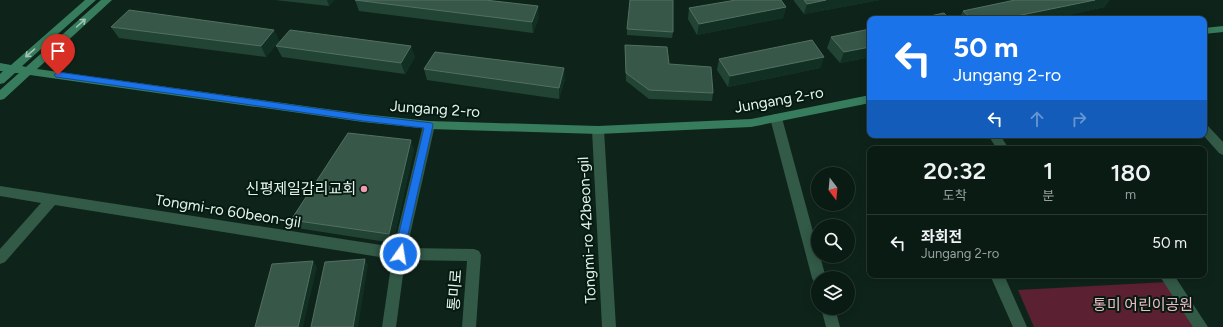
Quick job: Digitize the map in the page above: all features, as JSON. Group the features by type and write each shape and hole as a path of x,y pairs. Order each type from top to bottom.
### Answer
{"street":[{"path":"0,80 91,0"},
{"path":"0,96 107,0"},
{"path":"1207,31 1223,29"},
{"name":"Jungang 2-ro","path":"0,67 363,118 429,125 598,130 751,123 867,100"},
{"path":"776,118 817,271"},
{"path":"389,327 400,254 429,125"},
{"name":"Tongmi-ro 42beon-gil","path":"598,130 609,327"},
{"path":"1213,134 1223,150"},
{"name":"Tongmi-ro 60beon-gil","path":"0,191 400,254 474,256"},
{"path":"0,258 52,199"},
{"name":"통미로","path":"469,327 474,256"},
{"path":"998,278 1020,327"},
{"path":"1168,278 1201,327"},
{"path":"830,315 833,327"}],"green space":[{"name":"통미 어린이공원","path":"1166,282 1195,327 1034,327 1018,290"}],"building":[{"path":"355,0 485,0 538,6 532,22"},
{"path":"630,0 673,0 673,32 627,29"},
{"path":"736,0 781,0 786,7 699,24 689,8"},
{"path":"804,0 826,0 807,4"},
{"path":"1015,0 1095,0 1017,16 969,16 963,11"},
{"path":"129,10 274,30 261,46 111,27"},
{"path":"944,13 947,16 930,16"},
{"path":"290,30 411,46 401,63 276,46"},
{"path":"867,30 867,48 844,52 831,37"},
{"path":"812,40 824,57 730,76 719,59"},
{"path":"625,45 667,47 669,64 711,67 713,93 649,90 626,73"},
{"path":"435,52 564,68 559,88 424,69"},
{"name":"신평제일감리교회","path":"348,133 411,140 389,234 291,220"},
{"path":"365,259 353,327 311,327 325,262"},
{"path":"313,261 298,327 255,327 272,264"}],"place":[{"name":"신평제일감리교회","path":"364,189"}],"route":[{"path":"58,75 363,118 429,125 400,254"}]}
